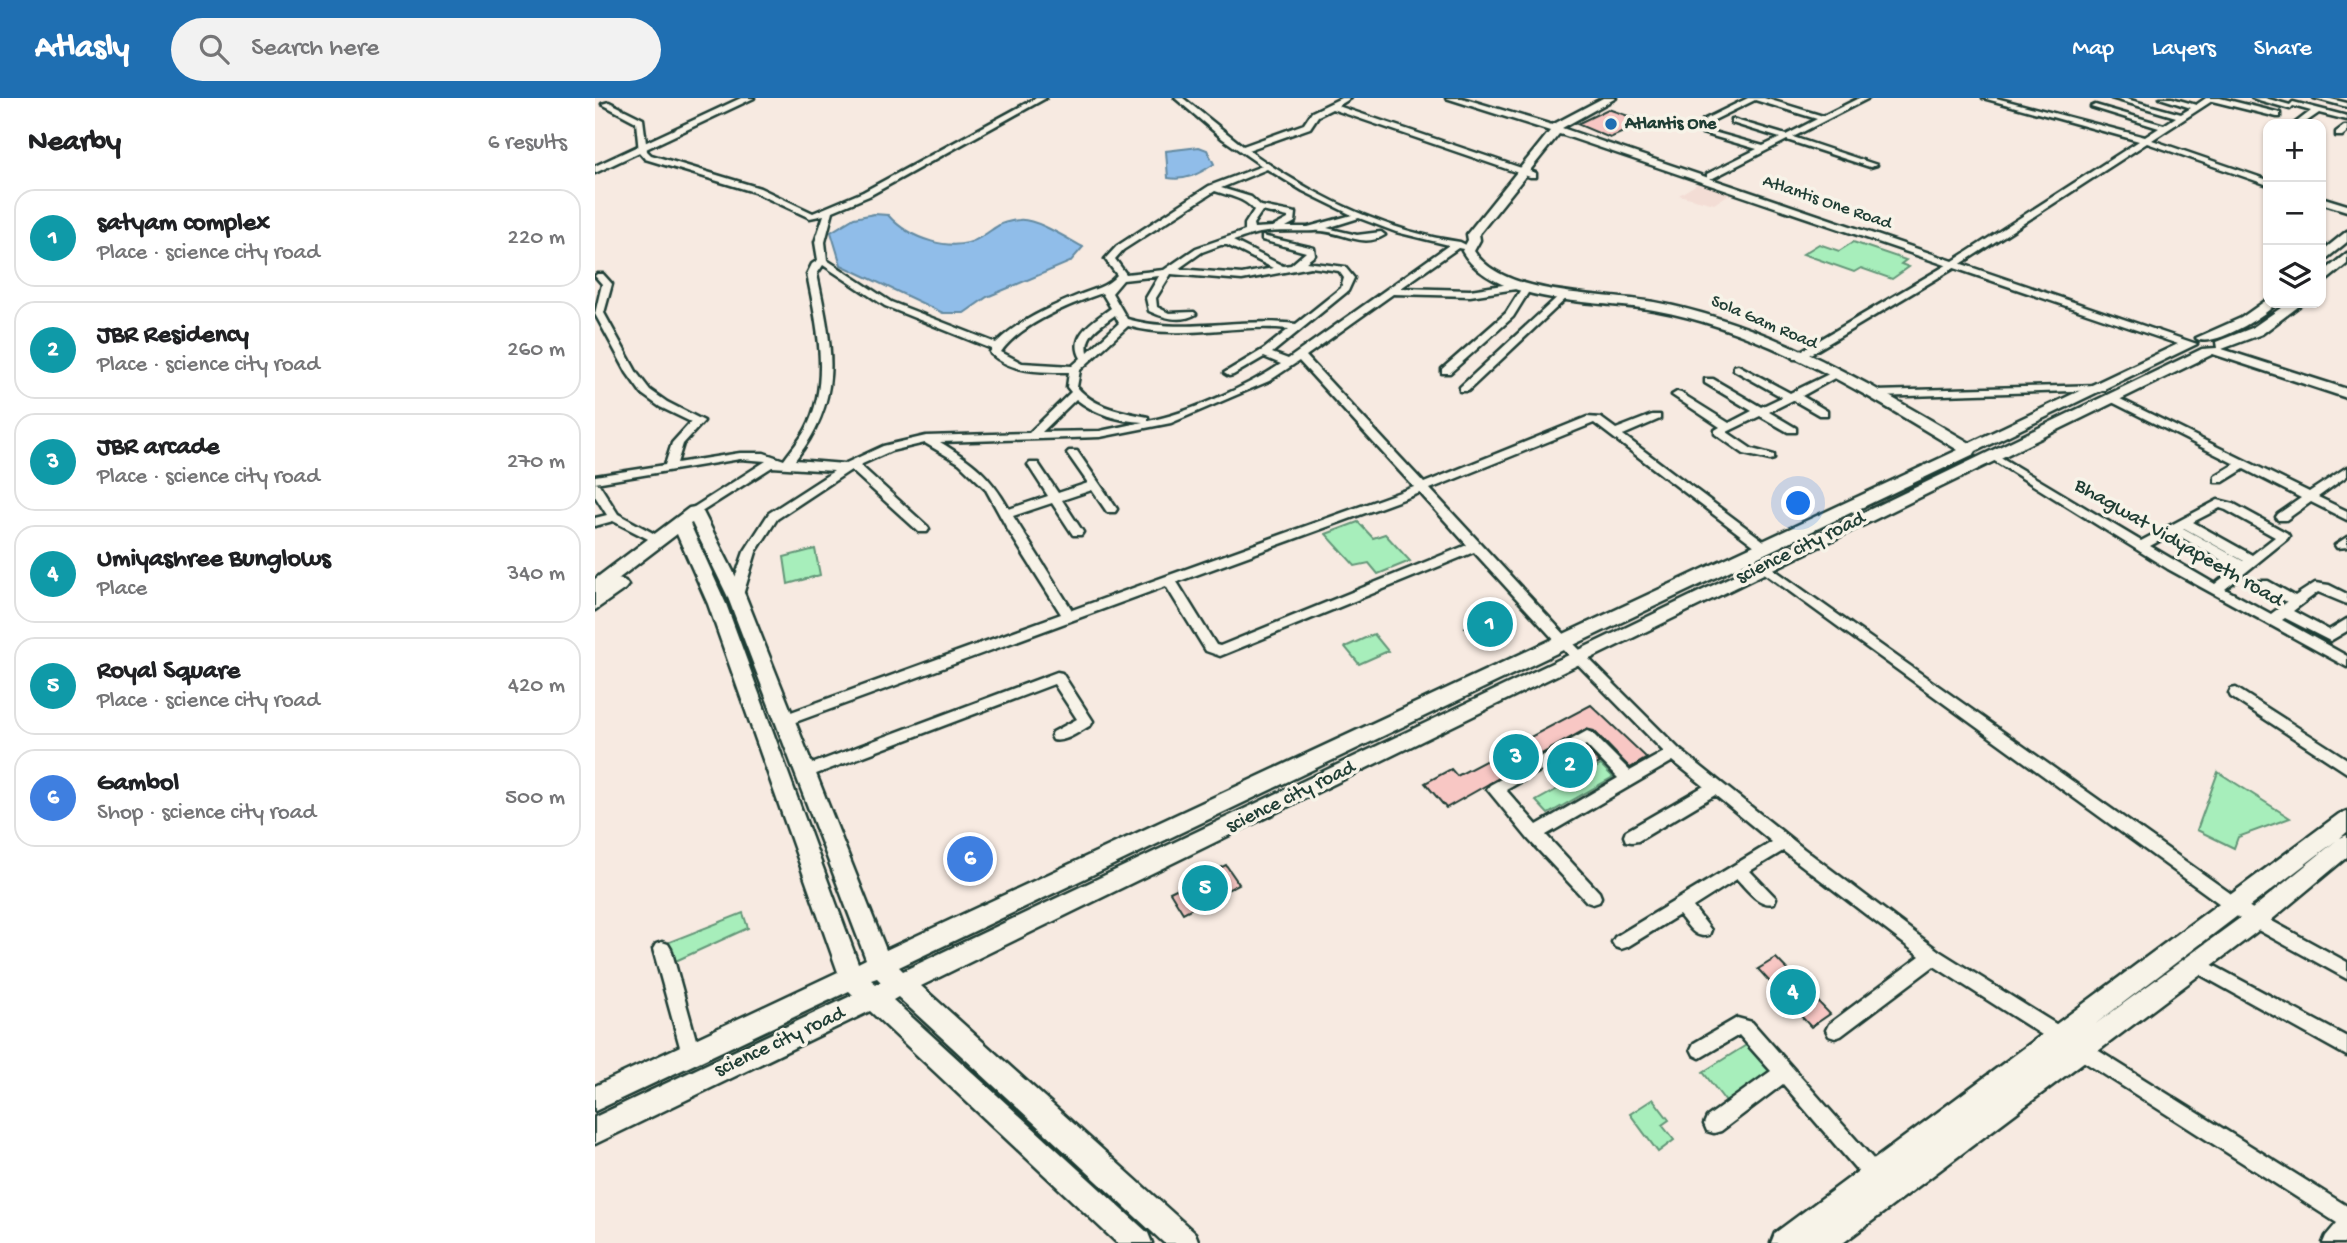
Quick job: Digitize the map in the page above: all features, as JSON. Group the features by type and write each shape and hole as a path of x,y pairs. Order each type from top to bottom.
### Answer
{"street":[{"path":"643,146 740,98"},
{"path":"595,167 749,98"},
{"path":"606,104 640,121 643,146 648,157 757,190 813,216 866,194 1042,98"},
{"path":"1179,98 1210,127 1242,149 1362,215 1389,226 1467,244"},
{"path":"1242,149 1307,127 1315,114 1347,98"},
{"name":"Atlantis One Road","path":"1451,98 1710,176 1957,262"},
{"name":"Atlantis One Road","path":"1467,98 2208,345"},
{"path":"1562,130 1560,122 1611,98"},
{"path":"736,595 750,552 773,516 850,466 887,448 926,439 1100,434 1171,420 1265,379 1393,291 1483,236 1562,130 1624,98"},
{"path":"1707,120 1755,98 1825,119"},
{"path":"1710,176 1865,98"},
{"path":"1987,98 2145,139 2265,182"},
{"path":"2115,98 2180,116"},
{"path":"2164,98 2196,107"},
{"path":"1798,357 1957,262 2211,98 2277,116"},
{"path":"2318,98 2347,106"},
{"path":"2250,108 2259,99 2347,118"},
{"path":"1332,106 1529,174"},
{"path":"2335,115 2347,106"},
{"path":"2095,107 2164,127"},
{"path":"2305,119 2318,110"},
{"path":"1735,121 1873,165"},
{"path":"1695,128 1764,149"},
{"path":"2339,134 2347,128"},
{"path":"1121,277 1110,259 1113,255 1212,188 1269,166"},
{"path":"1212,188 1248,199 1259,208 1293,215 1291,220 1275,230"},
{"path":"2326,202 2347,208"},
{"path":"1247,233 1259,208"},
{"path":"829,211 820,242 823,261 888,304 997,347"},
{"path":"1191,314 1168,316 1152,309 1151,298 1168,272 1199,250 1247,233 1318,228 1362,215"},
{"path":"1318,228 1362,239 1381,235"},
{"path":"1247,233 1308,248 1310,255 1295,266"},
{"path":"2326,254 2347,235"},
{"path":"1223,242 1281,269"},
{"name":"Sola Gam Road","path":"1467,244 1469,254 1480,265 1521,287 1699,317 1798,357 1875,394 1978,452"},
{"path":"2326,276 2347,257"},
{"path":"595,604 749,474 775,460 814,424 820,408 824,372 823,343 812,274 815,266 823,261"},
{"path":"997,347 1069,302 1108,288 1121,277 1168,272 1242,277 1295,266 1326,264 1342,269 1349,278 1345,289 1265,352 1229,373"},
{"path":"600,276 607,284 599,313 611,328 616,343 646,393 698,421 678,443 670,467"},
{"path":"1393,291 1470,293 1521,287 1510,315 1446,371"},
{"path":"1108,288 1107,293 1115,310 1126,322 1160,330 1265,322 1297,327"},
{"path":"1464,389 1566,294"},
{"path":"595,1099 1563,642 1764,557 1978,452 2208,345 2263,308"},
{"path":"2208,345 2257,331 2289,308"},
{"path":"1085,357 1081,349 1086,333 1115,310"},
{"path":"1126,322 1075,369 1071,378 1076,393 1126,419 1171,420"},
{"path":"2208,345 2347,388"},
{"path":"2208,345 2347,394"},
{"path":"997,347 998,356 1015,363 1075,369"},
{"path":"1265,352 1267,357 1288,363"},
{"path":"1300,356 1563,642 1674,753 1784,842 1933,956 2347,1218"},
{"path":"1738,368 1823,413"},
{"path":"1770,457 1748,452 1720,434 1728,427 1835,375"},
{"path":"1709,381 1792,430"},
{"path":"1032,436 1076,393"},
{"path":"1875,394 2109,393 2347,516"},
{"path":"1677,395 1728,427"},
{"path":"1615,434 1656,417"},
{"path":"785,720 1422,488 1591,419 1615,434 1764,557 2234,905 2255,920 2347,971"},
{"path":"926,439 947,450 990,485 1069,616"},
{"name":"Bhagwat Vidyapeeth road","path":"1978,452 2216,590 2347,662"},
{"path":"1073,453 1111,509"},
{"path":"658,539 614,517 596,488 670,467 740,456 850,466 923,529"},
{"path":"2219,479 2243,464"},
{"path":"1034,465 1077,533"},
{"path":"2281,517 2347,471"},
{"path":"1007,514 1094,485"},
{"path":"2141,547 2218,504 2230,507 2283,536 2216,590"},
{"path":"595,522 614,517"},
{"path":"595,588 658,539 690,522"},
{"path":"690,522 736,595 880,965 1185,1243"},
{"path":"690,522 852,978 1138,1243"},
{"path":"2180,526 2248,564"},
{"path":"1168,580 1212,649 1220,651 1477,546"},
{"name":"science city road","path":"595,1131 1580,658 1764,557"},
{"path":"2263,584 2297,602"},
{"path":"2272,621 2320,586 2347,600"},
{"path":"2284,612 2330,636 2347,624"},
{"path":"806,772 1057,677 1086,722 1058,736"},
{"path":"2236,693 2347,767"},
{"path":"1593,897 1495,789 1587,737 1629,779"},
{"path":"1534,834 1674,753"},
{"path":"1632,836 1716,787"},
{"path":"1785,1243 2347,820"},
{"path":"1621,942 1784,842"},
{"path":"1821,1243 2255,920 2347,844"},
{"path":"1738,870 1768,898"},
{"path":"1681,905 1703,930"},
{"path":"662,949 691,1054"},
{"path":"1835,1030 1933,956"},
{"path":"2196,964 2347,1047"},
{"path":"1699,1049 1741,1025 1875,1176"},
{"path":"1714,1124 1785,1072"},
{"path":"2333,1243 2347,1227"}],"shaded area":[{"path":"1702,181 1734,191 1714,204 1679,195"}],"green space":[{"path":"1853,242 1906,260 1901,264 1909,267 1892,279 1861,268 1854,272 1803,254 1819,244 1839,251"},
{"path":"1358,522 1373,538 1385,534 1410,561 1378,574 1369,563 1355,566 1326,534"},
{"path":"815,549 820,575 788,584 784,557"},
{"path":"1374,634 1388,651 1359,664 1345,647"},
{"path":"1601,765 1613,777 1548,814 1536,801"},
{"path":"2218,772 2290,818 2238,837 2234,848 2197,830"},
{"path":"743,913 748,928 669,964 664,944"},
{"path":"1748,1044 1771,1072 1726,1102 1703,1072"},
{"path":"1653,1099 1669,1120 1662,1125 1674,1140 1658,1152 1630,1114"}],"water":[{"path":"1199,147 1207,150 1214,164 1192,176 1168,178 1166,151"},
{"path":"874,214 888,215 907,231 945,244 970,242 1002,224 1026,220 1083,247 1070,262 987,297 964,313 943,313 841,265 831,232 854,218"}],"building":[{"name":"Atlantis One","path":"1608,109 1646,122 1610,138 1577,124"},
{"path":"1504,610 1515,621 1475,638 1465,627"},
{"path":"1591,705 1647,758 1630,768 1594,731 1586,729 1446,808 1425,783 1451,769 1457,776"},
{"path":"1586,748 1600,763 1561,783 1549,769"},
{"path":"1226,865 1239,884 1183,913 1170,892"},
{"path":"1776,958 1830,1014 1811,1027 1758,969"}],"place":[{"name":"Atlantis One","path":"1611,124"},
{"name":"satyam complex","path":"1490,624"},
{"name":"JBR arcade","path":"1516,757"},
{"name":"JBR Residency","path":"1570,765"},
{"name":"Gambol","path":"970,859"},
{"name":"Royal Square","path":"1205,888"},
{"name":"Umiyashree Bunglows","path":"1793,992"}]}
